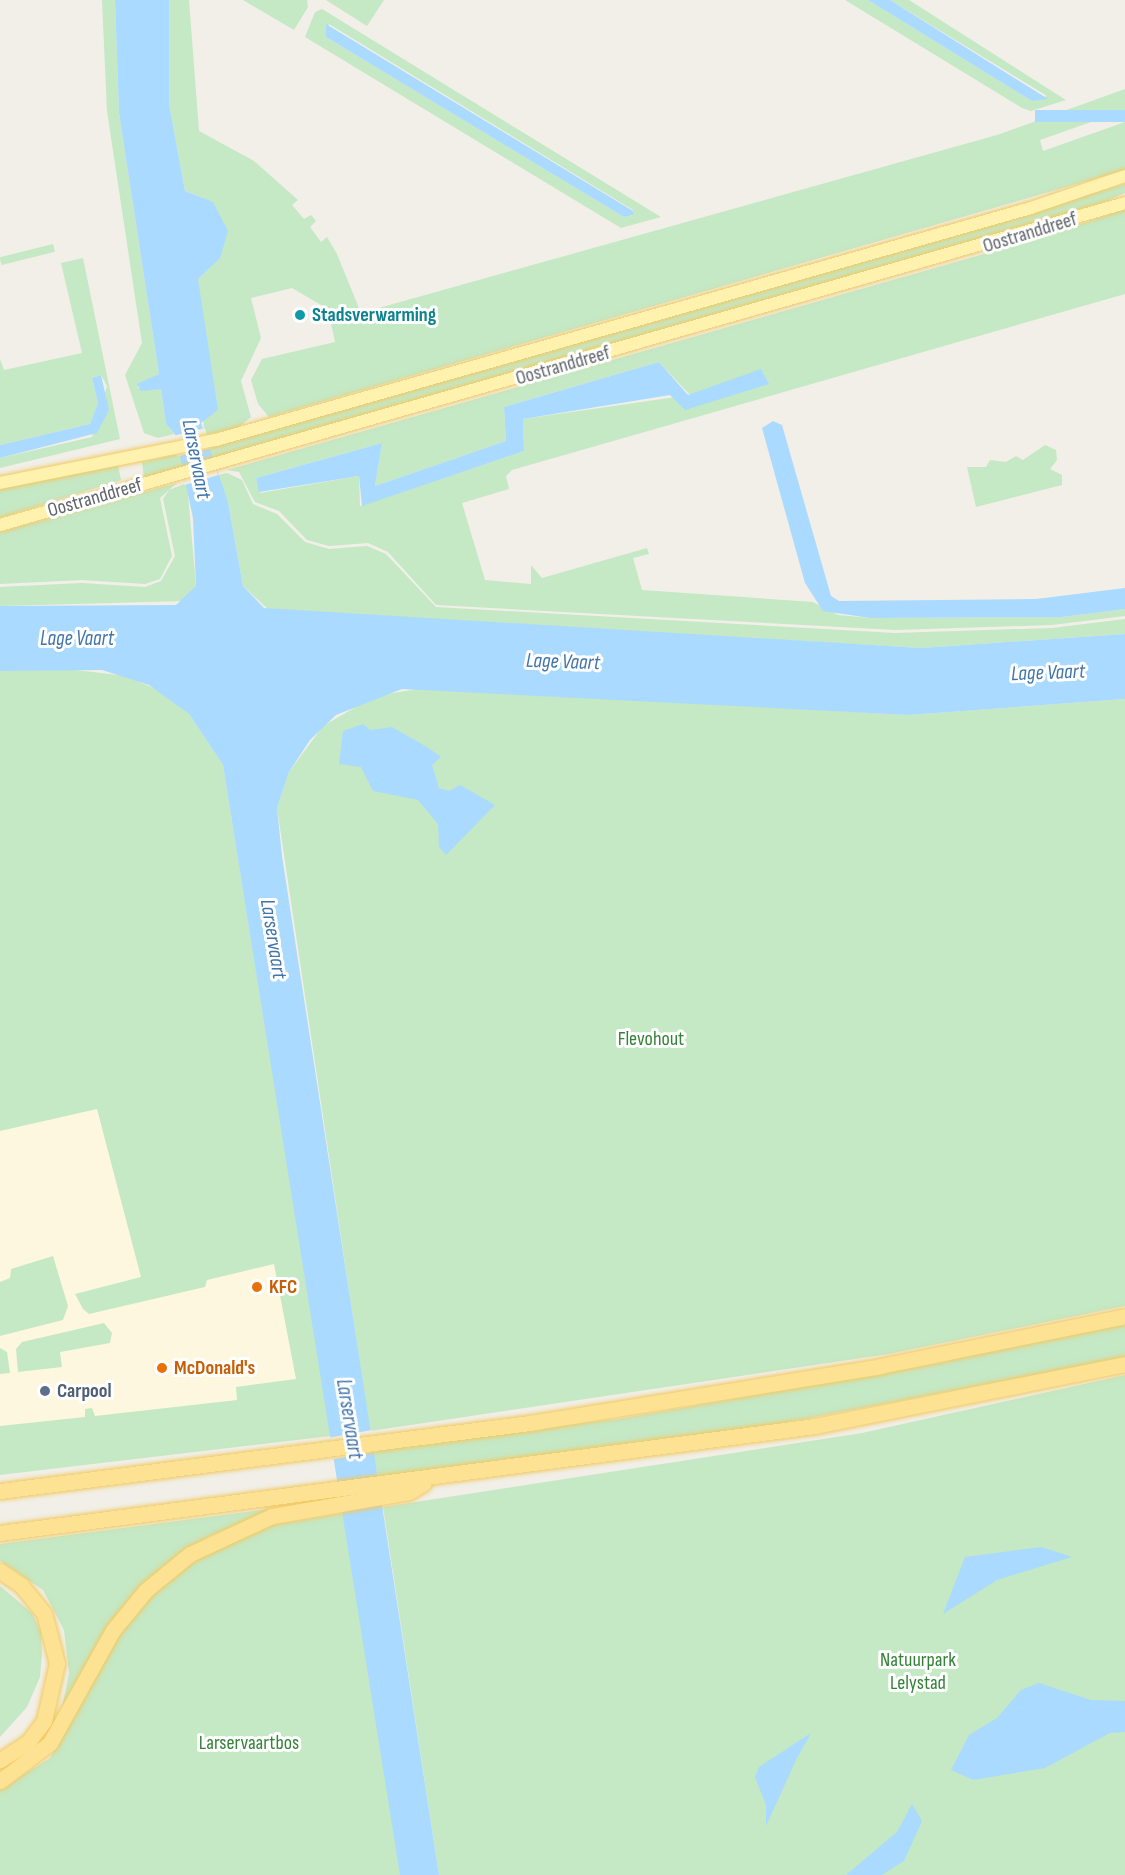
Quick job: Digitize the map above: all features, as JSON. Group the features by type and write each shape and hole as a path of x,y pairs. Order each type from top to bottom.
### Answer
{"highway":[{"path":"0,1491 401,1440 753,1389 1125,1316"},
{"path":"0,1533 312,1500 409,1486 434,1478 815,1426 1125,1364"},
{"path":"0,1781 50,1743 113,1629 166,1572 244,1525 312,1500"},
{"path":"0,1571 21,1585 44,1613 57,1663 44,1721 28,1742 0,1760"}],"main road":[{"name":"Oostranddreef","path":"0,483 167,452 216,440 1031,208 1125,176"},
{"name":"Oostranddreef","path":"0,525 1125,203"}],"shaded area":[{"path":"235,1071 313,1396 0,1429 0,1125"}],"green space":[{"path":"102,0 115,0 119,113 159,374 137,388 161,389 166,424 175,434 158,438 144,433 125,375 142,343 107,111"},
{"path":"169,0 189,0 199,131 254,161 298,200 292,205 304,219 311,215 316,221 310,227 321,242 327,237 337,254 361,313 997,135 1125,89 1125,110 1040,140 1043,151 1125,122 1125,170 269,417 258,404 251,380 262,359 335,342 328,309 292,288 251,298 261,338 241,381 251,417 238,428 204,435 198,279 211,266 203,198 185,191 169,104"},
{"path":"243,0 307,0 308,7 294,30"},
{"path":"326,0 384,0 367,26"},
{"path":"845,0 868,0 1032,101 1047,96 890,0 909,0 1066,100 1031,111 1022,108"},
{"path":"322,9 661,217 621,228 305,37 315,12","holes":["329,24 633,210 633,215 624,217 326,37"]},
{"path":"1125,184 1125,193 1104,202 988,238 210,459 207,449"},
{"path":"1125,209 1125,294 512,470 506,476 509,489 462,503 485,580 531,584 531,565 542,578 647,548 649,554 633,558 642,590 813,602 838,615 870,618 1062,617 1125,609 1125,616 1052,625 895,630 436,605 388,552 368,543 329,546 307,540 279,511 255,502 239,472 227,470 1033,240","holes":["659,362 690,395 523,419 524,451 360,506 359,476 260,493 256,478 382,443 375,486 506,441 504,407"]},
{"path":"53,244 55,252 2,265 0,257"},
{"path":"83,258 120,439 0,468 0,458 92,437 107,386 101,375 92,378 98,403 90,424 0,445 0,359 4,370 82,353 61,263"},
{"path":"1045,445 1056,450 1057,460 1050,469 1062,475 1062,485 976,507 967,467 986,467 990,460 1006,462 1016,456 1023,460"},
{"path":"179,454 183,468 144,478 142,462"},
{"path":"118,465 121,480 0,518 0,488"},
{"path":"227,473 242,480 253,504 277,514 305,542 329,549 367,546 386,554 436,607 895,633 1052,628 1125,619 1125,634 921,648 270,611 243,586 228,502 215,476"},
{"path":"177,483 160,498 172,556 160,579 145,584 82,580 0,584 0,532"},
{"path":"187,483 196,586 185,601 0,606 0,587 82,583 145,587 161,581 175,556 163,499 169,490"},
{"path":"68,669 126,676 160,691 189,714 223,765 331,1436 0,1475 0,1426 85,1417 85,1409 92,1408 95,1416 237,1400 236,1387 296,1379 274,1264 207,1280 205,1287 89,1314 83,1309 75,1294 141,1277 97,1109 0,1131 0,671"},
{"name":"Flevohout","path":"424,688 909,715 1125,699 1125,1306 889,1354 370,1431 277,808 289,772 323,726 375,696"},
{"path":"53,1256 68,1306 63,1320 0,1336 0,1282 10,1278 11,1269"},
{"path":"1125,1320 1125,1358 767,1426 378,1478 372,1447 618,1419 930,1365"},
{"path":"104,1323 112,1333 110,1343 60,1352 62,1367 18,1372 16,1349 22,1342"},
{"path":"0,1348 7,1352 10,1373 0,1374"},
{"name":"Natuurpark Lelystad","path":"1125,1375 1125,1875 439,1875 383,1507 862,1433"},
{"path":"277,1508 208,1537 161,1568 61,1713 69,1673 64,1630 43,1590 0,1561 0,1544"},
{"name":"Larservaartbos","path":"344,1513 403,1875 0,1875 0,1789 50,1758 108,1651 146,1600 192,1563 260,1527"},
{"path":"0,1586 32,1613 41,1632 42,1654 40,1677 27,1707 0,1737"}],"water":[{"path":"115,0 169,0 169,104 185,191 213,202 228,231 220,258 198,279 218,410 201,423 228,502 243,586 264,608 921,648 1125,634 1125,699 909,715 402,689 336,715 310,740 289,772 277,808 282,856 439,1875 400,1875 223,765 189,714 149,685 102,670 0,671 0,606 176,605 196,586 193,518 175,434 166,424 161,389 141,391 137,384 159,374 119,113"},
{"path":"868,0 890,0 1048,99 1032,101"},
{"path":"326,24 633,211 633,215 624,217 326,37"},
{"path":"1035,110 1125,110 1125,122 1035,122"},
{"path":"659,362 688,395 761,369 769,384 685,410 670,395 523,419 524,451 362,506 359,476 259,492 256,478 382,443 375,486 506,441 504,407"},
{"path":"101,375 109,410 97,433 0,458 0,445 90,424 98,403 92,378"},
{"path":"773,421 782,425 831,596 839,601 1036,599 1125,588 1125,609 1062,617 870,618 823,611 805,583 762,428"},
{"path":"363,724 370,730 392,727 441,757 432,765 439,788 449,791 460,785 495,805 446,855 439,847 438,824 418,800 373,791 361,767 339,764 343,731"},
{"path":"1041,1547 1072,1557 997,1580 943,1614 965,1557"},
{"path":"1039,1683 1091,1700 1125,1701 1125,1732 1110,1733 1045,1768 973,1780 951,1770 969,1735 997,1718 1021,1690"},
{"path":"811,1733 766,1826 766,1805 755,1777 759,1767"},
{"path":"912,1804 922,1821 904,1861 882,1875 846,1875 897,1832"}],"pier":[{"path":"205,428 210,448 177,457 172,436"},
{"path":"213,458 218,475 184,485 179,468"},
{"path":"372,1430 376,1452 332,1459 329,1438"}],"place":[{"name":"Stadsverwarming","path":"300,315"},
{"name":"KFC","path":"257,1287"},
{"name":"McDonald's","path":"162,1368"},
{"name":"Carpool","path":"45,1391"}],"water label":[{"name":"Larservaart","path":"196,459"},
{"name":"Lage Vaart","path":"77,639"},
{"name":"Lage Vaart","path":"563,662"},
{"name":"Lage Vaart","path":"1048,673"},
{"name":"Larservaart","path":"273,939"},
{"name":"Larservaart","path":"349,1419"}]}
